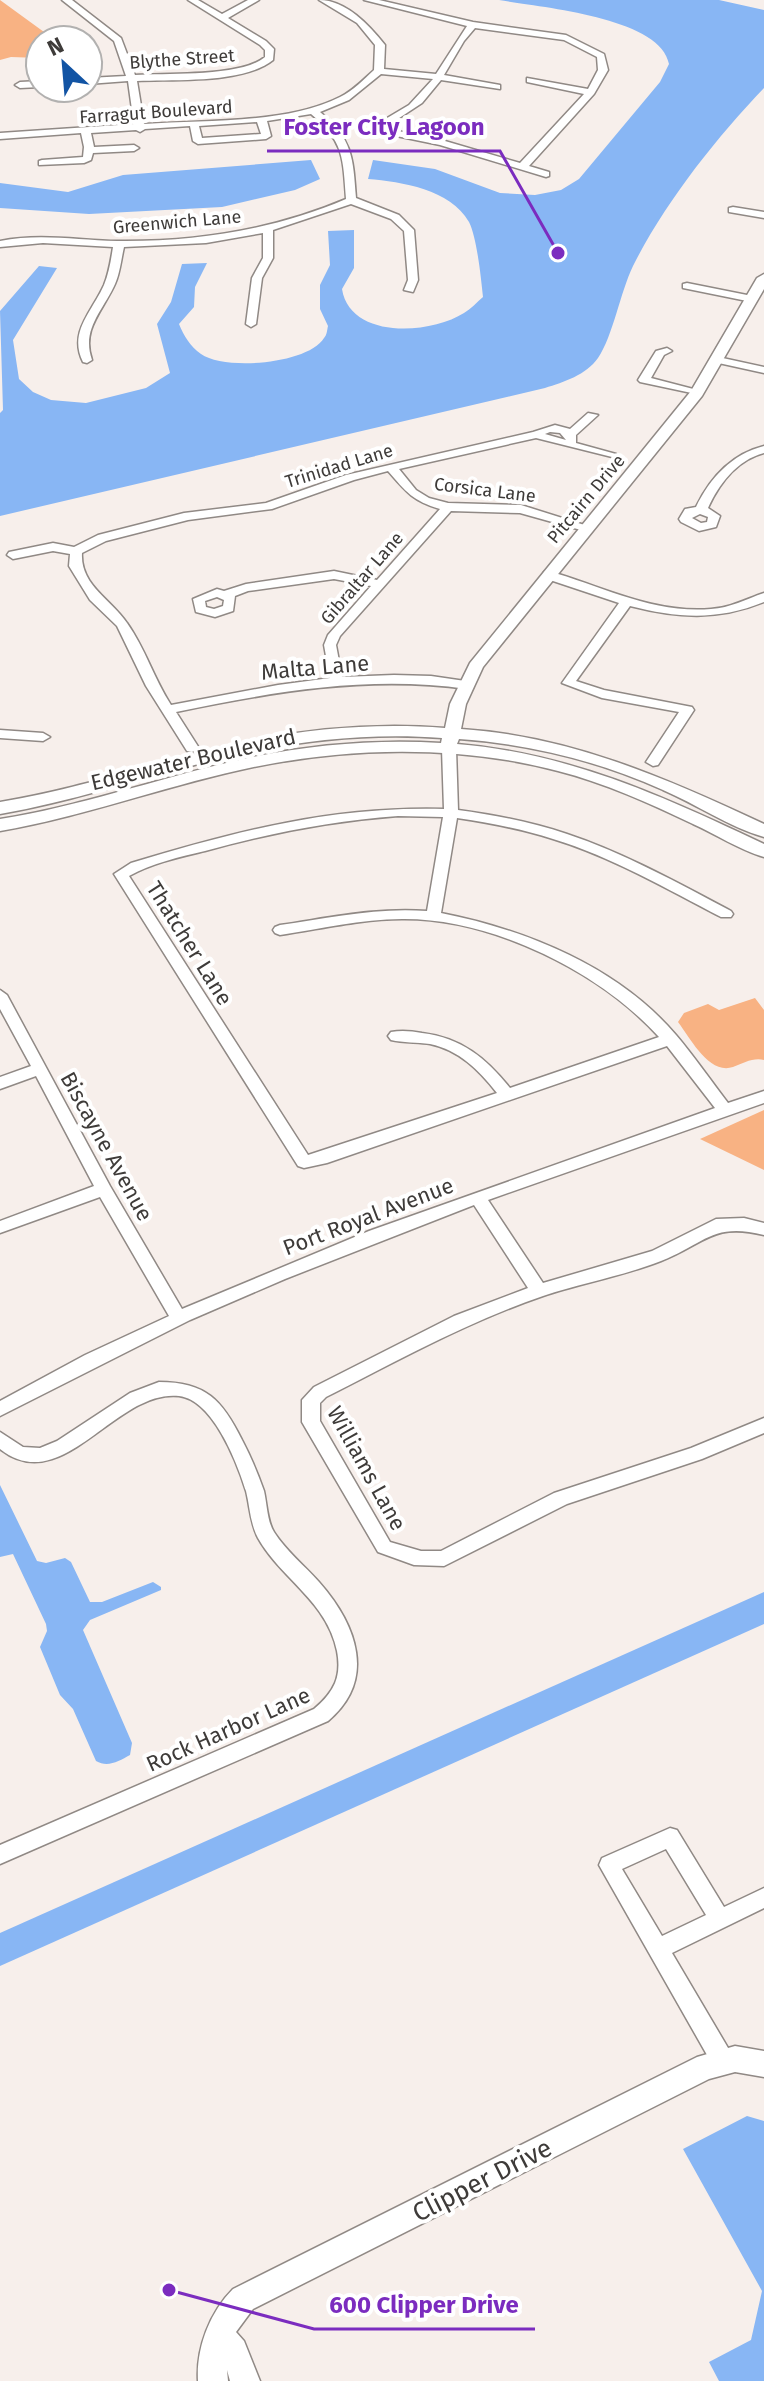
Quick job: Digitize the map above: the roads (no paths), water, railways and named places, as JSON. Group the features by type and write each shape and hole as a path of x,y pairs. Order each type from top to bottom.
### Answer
{"street":[{"path":"66,0 118,40 132,79 140,129"},
{"name":"Blythe Street","path":"104,80 239,72 260,66 270,58 267,46 192,0"},
{"path":"221,18 255,0"},
{"path":"323,0 360,21 373,33 380,45 379,71 497,87"},
{"path":"368,0 473,25 556,36 601,56 603,70 591,92 523,166"},
{"path":"473,25 456,42 431,89 400,116 375,129 442,143 546,174"},
{"name":"Farragut Boulevard","path":"0,136 262,121 313,111 355,93 379,71"},
{"path":"530,80 591,92"},
{"path":"20,85 24,85"},
{"path":"313,111 337,131 346,144 351,200 395,217 409,230 413,280 409,290"},
{"path":"194,125 198,141 266,136 262,121"},
{"path":"42,163 88,158 86,133"},
{"path":"67,134 70,161"},
{"path":"88,149 134,148"},
{"name":"Greenwich Lane","path":"0,244 22,241 119,244 196,240 268,229 351,200"},
{"path":"733,210 764,215"},
{"path":"251,324 257,278 268,258 268,229"},
{"path":"87,360 81,347 82,333 109,287 119,244"},
{"name":"Pitcairn Drive","path":"450,741 467,685 499,635 697,393 764,278"},
{"path":"687,286 752,299"},
{"path":"667,351 660,353 644,380 697,393"},
{"path":"718,360 764,370"},
{"path":"570,439 592,415"},
{"name":"Trinidad Lane","path":"13,555 53,547 76,551 102,538 188,516 282,502 350,477 536,435 570,439 612,456"},
{"path":"701,510 738,459 751,451 764,449"},
{"name":"Corsica Lane","path":"391,467 419,498 448,507 521,509 588,528"},
{"name":"Gibraltar Lane","path":"337,682 330,645 334,635 448,507"},
{"path":"76,551 75,566 94,597 122,624 140,664 192,748"},
{"path":"226,595 246,588 334,575 360,577 380,584"},
{"path":"548,575 627,601 696,613 736,608 764,597"},
{"path":"627,601 568,683 602,694 687,710 653,762"},
{"name":"Malta Lane","path":"168,710 241,695 337,682 426,681 467,685"},
{"name":"Edgewater Boulevard","path":"0,808 74,795 212,756 292,740 372,732 450,741 542,744 604,761 681,790 764,831"},
{"path":"0,734 43,737"},
{"path":"433,916 451,813 450,741"},
{"name":"Edgewater Boulevard","path":"0,825 58,814 270,759 450,741 595,776 667,803 764,851"},
{"name":"Thatcher Lane","path":"671,1039 321,1159 304,1162 121,874 136,866 282,824 377,812 451,813 557,835 615,858 726,914"},
{"path":"280,930 378,915 433,916 499,932 581,970 641,1010 671,1039 725,1110"},
{"name":"Biscayne Avenue","path":"0,995 104,1189 178,1317"},
{"path":"396,1036 430,1037 470,1053 486,1067 506,1094"},
{"path":"0,1083 40,1069"},
{"name":"Port Royal Avenue","path":"0,1409 111,1348 319,1257 764,1097"},
{"path":"0,1227 104,1189"},
{"path":"478,1198 539,1291"},
{"name":"Williams Lane","path":"764,1229 736,1224 716,1225 657,1256 539,1291 460,1321 375,1361 311,1400 311,1422 384,1547 419,1558 444,1558 524,1515 576,1493 711,1447 764,1425"},
{"name":"Rock Harbor Lane","path":"0,1439 16,1453 45,1455 138,1396 169,1386 192,1392 212,1405 243,1462 257,1497 264,1532 322,1599 349,1652 346,1684 339,1703 321,1715 0,1855"},
{"path":"720,1919 670,1837 609,1865 723,2061"},
{"path":"658,1949 764,1898"},
{"name":"Clipper Drive","path":"213,2381 213,2362 221,2336 232,2311 243,2299 684,2077 723,2061 764,2064"},
{"path":"221,2336 234,2351 245,2381"}],"water":[{"path":"499,0 719,0 764,10 764,88 710,150 660,219 633,266 608,338 593,364 574,377 545,388 0,516 0,413 3,410 0,311 39,266 57,268 13,340 19,379 33,392 51,400 86,403 146,388 170,373 157,324 171,302 182,264 207,263 195,287 194,307 179,324 201,354 228,362 284,359 315,347 325,337 328,326 320,309 320,285 330,265 328,231 354,230 354,268 342,289 348,305 360,317 375,324 393,328 431,326 464,313 483,297 474,238 469,222 461,211 424,189 368,179 373,160 435,169 500,193 535,195 561,190 579,179 660,82 669,64 661,48 645,35 622,25 568,11"},
{"path":"311,160 320,179 295,190 222,207 89,214 0,208 0,183 68,192 123,175"},
{"path":"0,1485 37,1561 46,1563 65,1558 71,1562 90,1602 102,1602 153,1582 161,1587 161,1590 90,1620 83,1630 132,1743 130,1755 118,1761 105,1764 96,1761 73,1709 60,1695 40,1647 47,1631 46,1624 13,1554 0,1557"},
{"path":"764,1592 764,1624 0,1966 0,1933"},
{"path":"747,2116 764,2121 764,2381 719,2381 709,2362 751,2340 762,2291 683,2149"}],"place":[{"name":"Foster City Lagoon","path":"558,253"},
{"name":"600 Clipper Drive","path":"169,2290"}]}
